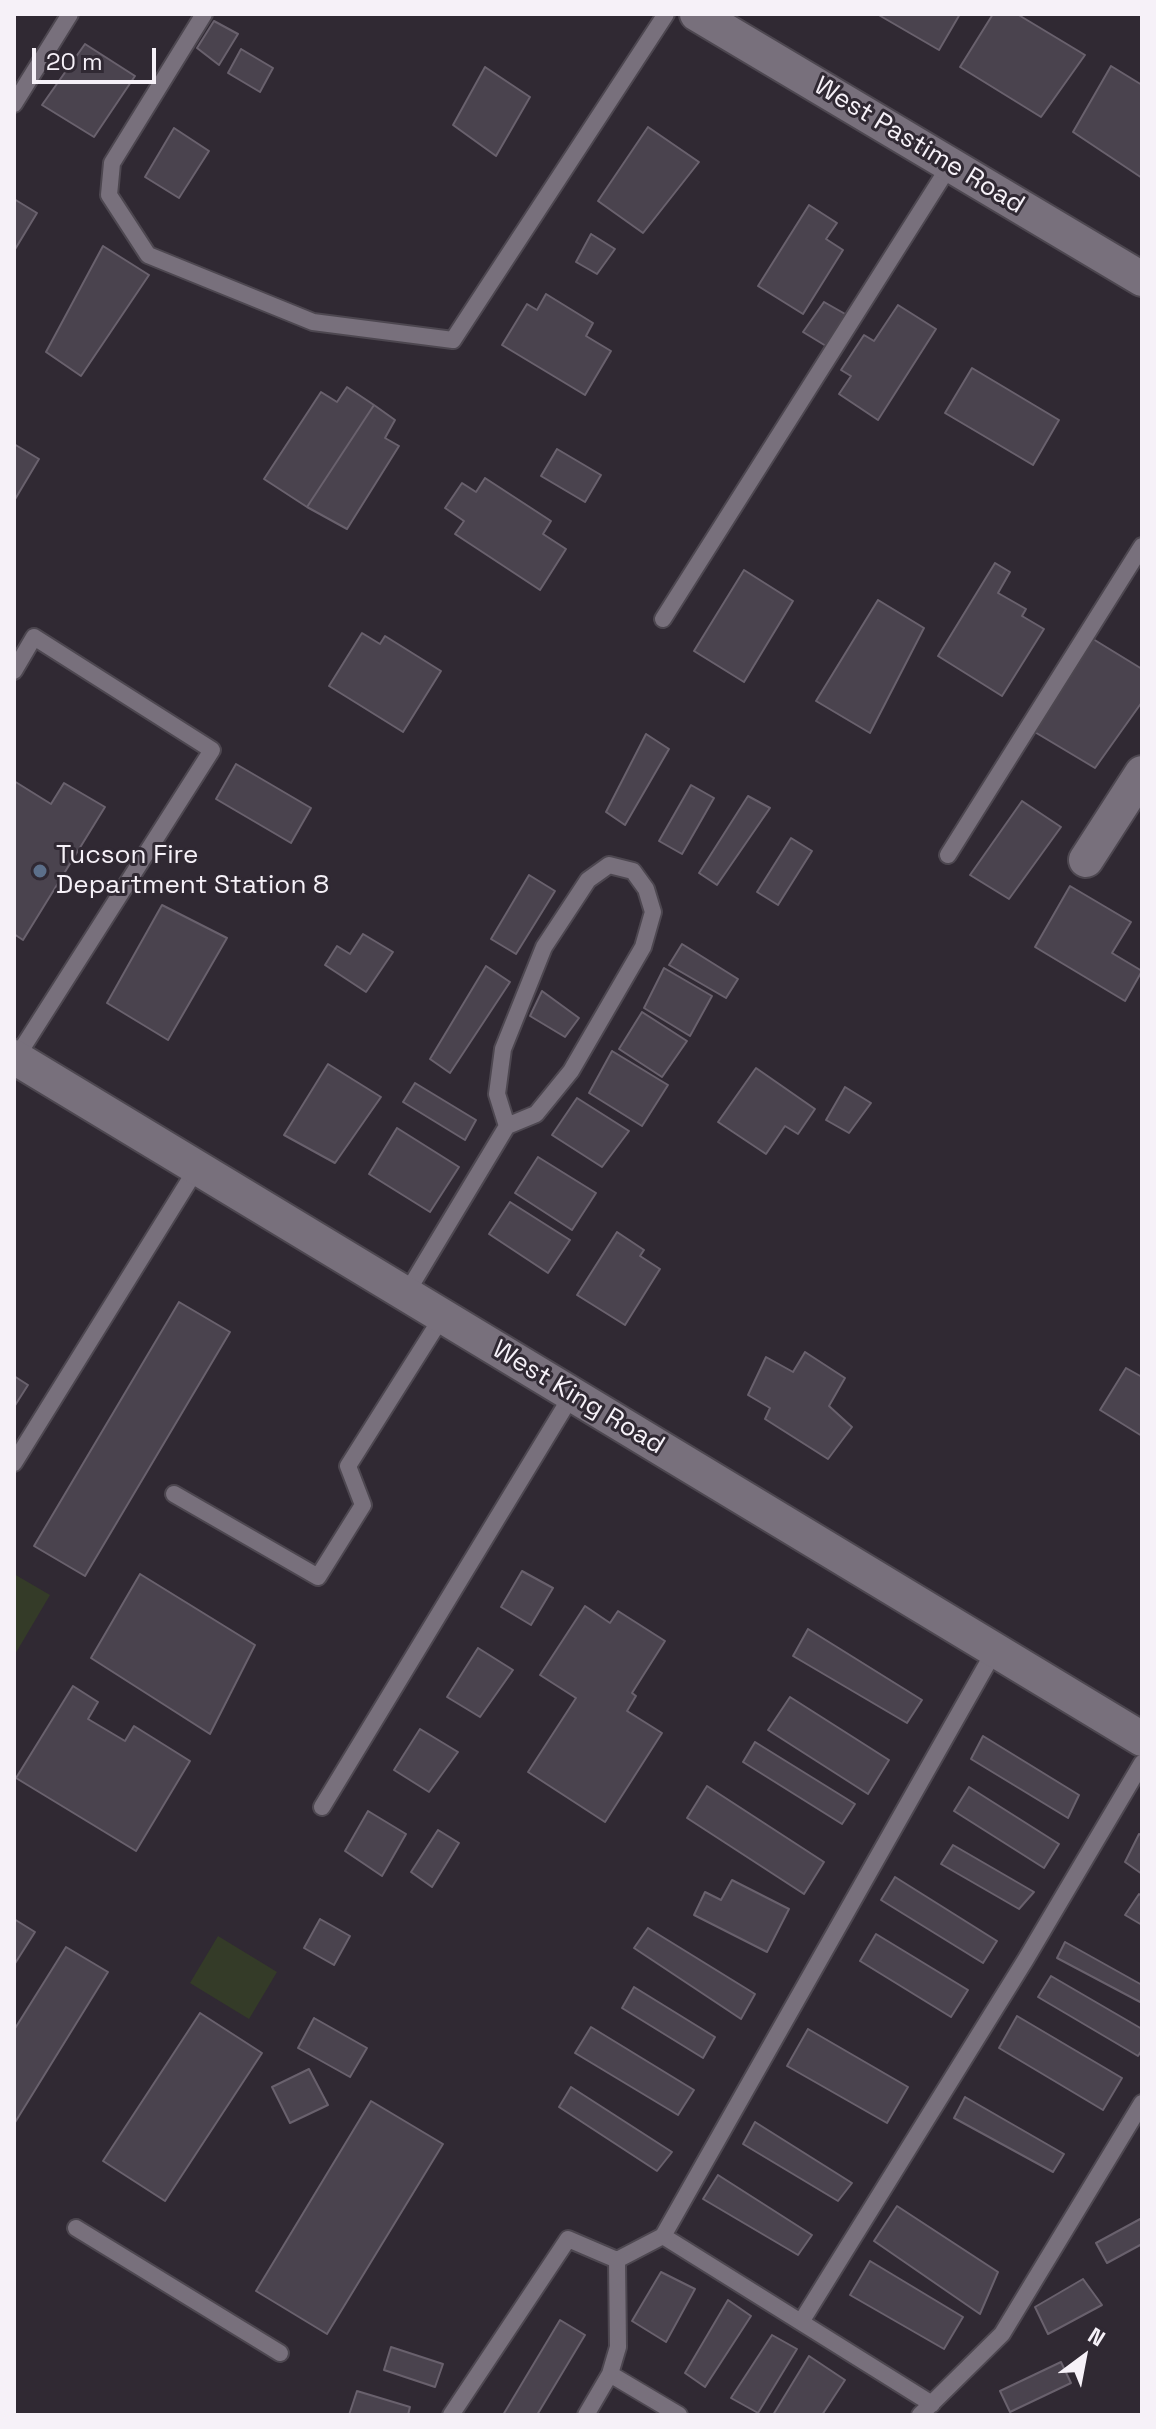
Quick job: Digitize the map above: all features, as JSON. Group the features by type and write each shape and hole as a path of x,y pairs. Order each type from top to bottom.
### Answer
{"street":[{"name":"West Pastime Road","path":"697,14 1142,279"},
{"path":"1086,860 1142,773"},
{"name":"West King Road","path":"15,1058 1142,1739"}],"lane":[{"path":"14,104 70,14"},
{"path":"204,14 112,163 109,195 148,255 313,322 453,340 666,14"},
{"path":"663,619 950,165"},
{"path":"948,855 1142,546"},
{"path":"14,671 34,637 212,750 15,1058"},
{"path":"406,1294 507,1126 536,1114 571,1071 643,947 653,912 646,889 633,871 609,865 588,880 544,947 503,1049 497,1094 507,1126"},
{"path":"14,1463 197,1168"},
{"path":"174,1494 318,1577 363,1505 348,1466 442,1317"},
{"path":"322,1807 572,1395"},
{"path":"617,2260 663,2236 995,1650"},
{"path":"801,2322 1033,1947 1142,1763"},
{"path":"663,2236 801,2322 926,2410 1002,2334 1142,2103"},
{"path":"76,2228 280,2353"},
{"path":"451,2415 568,2239 617,2260"},
{"path":"586,2415 610,2374 618,2347 617,2260"},
{"path":"610,2374 679,2415"}],"green space":[{"path":"14,1574 50,1595 14,1656"},
{"path":"218,1936 277,1972 249,2019 190,1983"}],"building":[{"path":"877,14 960,14 939,50"},
{"path":"993,14 1017,14 1085,55 1041,117 960,67"},
{"path":"214,21 238,34 219,65 197,48"},
{"path":"85,44 135,76 94,137 42,105"},
{"path":"241,49 273,68 260,92 228,73"},
{"path":"1111,66 1142,85 1142,178 1073,132"},
{"path":"485,67 530,97 496,156 453,125"},
{"path":"648,127 699,162 643,233 598,201"},
{"path":"174,128 209,151 179,198 145,177"},
{"path":"14,199 37,213 14,251"},
{"path":"809,205 837,223 826,239 843,250 803,314 758,286"},
{"path":"591,234 615,249 597,274 576,262"},
{"path":"103,246 149,275 81,376 46,352"},
{"path":"546,294 593,323 586,336 611,351 585,395 502,345 527,304 537,310"},
{"path":"824,302 847,315 826,346 803,332"},
{"path":"898,305 936,329 878,420 839,394 851,376 841,370 864,335 874,341"},
{"path":"972,368 1059,420 1033,465 945,413"},
{"path":"347,387 374,405 307,507 264,479 321,392 337,402"},
{"path":"374,405 395,420 385,438 399,446 347,529 307,507"},
{"path":"14,444 39,459 14,501"},
{"path":"557,449 601,475 585,502 541,476"},
{"path":"485,478 551,521 543,534 566,549 540,590 455,534 464,521 445,508 462,483 476,492"},
{"path":"995,563 1010,572 998,593 1026,609 1022,616 1044,629 1002,696 938,656"},
{"path":"744,570 793,601 744,682 694,651"},
{"path":"878,600 924,628 870,733 816,701"},
{"path":"362,633 380,644 385,636 441,671 403,732 329,686"},
{"path":"1093,639 1142,669 1142,702 1095,768 1028,728"},
{"path":"646,734 669,749 625,825 606,812"},
{"path":"236,764 311,808 291,843 216,799"},
{"name":"Tucson Fire Department Station 8","path":"14,781 51,804 64,783 105,807 23,940 14,934"},
{"path":"691,785 714,798 682,854 659,841"},
{"path":"748,796 770,808 717,885 699,873"},
{"path":"1022,801 1061,827 1009,899 970,875"},
{"path":"791,838 812,851 778,905 757,892"},
{"path":"529,875 555,891 516,954 491,939"},
{"path":"1070,886 1131,922 1112,953 1142,971 1125,1001 1035,947"},
{"path":"162,905 227,938 168,1040 107,1003"},
{"path":"363,934 393,952 366,992 325,965 337,946 350,954"},
{"path":"682,944 738,979 726,998 669,965"},
{"path":"486,966 510,982 450,1073 430,1059"},
{"path":"664,968 712,996 690,1036 644,1008"},
{"path":"542,991 579,1018 565,1037 530,1016"},
{"path":"642,1012 687,1041 662,1077 619,1049"},
{"path":"612,1051 668,1085 642,1126 589,1093"},
{"path":"328,1064 381,1097 335,1163 284,1135"},
{"path":"756,1068 815,1109 798,1134 785,1126 766,1154 718,1122"},
{"path":"415,1083 476,1120 465,1140 403,1102"},
{"path":"845,1087 871,1103 849,1133 826,1120"},
{"path":"577,1098 629,1131 602,1167 552,1135"},
{"path":"397,1128 459,1167 430,1212 369,1174"},
{"path":"538,1157 596,1193 572,1230 515,1193"},
{"path":"510,1202 570,1240 548,1273 489,1234"},
{"path":"617,1232 644,1250 640,1256 660,1269 625,1325 577,1295"},
{"path":"179,1302 230,1332 85,1576 34,1546"},
{"path":"805,1352 845,1378 829,1406 852,1427 828,1459 765,1419 770,1408 748,1395 766,1357 793,1372"},
{"path":"1126,1368 1142,1377 1142,1436 1100,1410"},
{"path":"14,1376 28,1385 14,1407"},
{"path":"522,1571 553,1588 531,1625 501,1607"},
{"path":"140,1574 255,1645 210,1734 91,1658"},
{"path":"585,1606 610,1623 618,1611 665,1641 632,1693 636,1696 627,1711 662,1733 605,1822 528,1772 576,1698 540,1675"},
{"path":"808,1629 922,1700 907,1723 793,1656"},
{"path":"478,1648 513,1670 480,1717 447,1697"},
{"path":"73,1686 98,1702 88,1719 125,1741 134,1726 190,1761 136,1851 16,1778"},
{"path":"790,1697 889,1760 868,1794 768,1730"},
{"path":"420,1729 458,1752 429,1792 394,1770"},
{"path":"983,1736 1079,1795 1068,1818 971,1759"},
{"path":"755,1742 855,1804 842,1824 743,1762"},
{"path":"707,1786 824,1862 804,1894 687,1818"},
{"path":"969,1787 1059,1844 1044,1868 954,1811"},
{"path":"368,1811 406,1834 382,1876 345,1851"},
{"path":"438,1830 459,1843 432,1887 411,1872"},
{"path":"1139,1834 1142,1835 1142,1874 1125,1862"},
{"path":"953,1845 1034,1892 1019,1909 941,1864"},
{"path":"895,1877 997,1941 983,1963 881,1900"},
{"path":"732,1880 789,1909 767,1952 694,1915 705,1892 721,1900"},
{"path":"1139,1894 1142,1896 1142,1925 1125,1915"},
{"path":"14,1919 35,1932 14,1965"},
{"path":"320,1919 350,1936 334,1965 304,1948"},
{"path":"648,1928 755,1994 741,2019 634,1948"},
{"path":"876,1934 968,1990 951,2017 860,1961"},
{"path":"1065,1942 1142,1985 1142,2003 1057,1958"},
{"path":"66,1947 108,1972 14,2124 14,2030"},
{"path":"1051,1976 1142,2029 1142,2050 1138,2056 1038,1997"},
{"path":"634,1987 715,2037 703,2058 622,2008"},
{"path":"200,2013 262,2053 165,2201 103,2161"},
{"path":"1017,2016 1122,2078 1103,2110 999,2048"},
{"path":"314,2018 367,2048 350,2077 298,2048"},
{"path":"591,2027 694,2090 678,2115 575,2053"},
{"path":"808,2029 908,2087 887,2123 787,2066"},
{"path":"309,2069 328,2105 290,2123 272,2087"},
{"path":"571,2087 672,2152 657,2171 559,2107"},
{"path":"965,2097 1064,2154 1053,2172 954,2118"},
{"path":"371,2101 443,2144 327,2334 256,2291"},
{"path":"755,2122 852,2183 838,2201 743,2144"},
{"path":"718,2175 812,2235 798,2255 703,2199"},
{"path":"897,2206 998,2272 980,2314 874,2241"},
{"path":"1142,2218 1142,2244 1107,2263 1096,2243"},
{"path":"870,2261 963,2317 944,2349 850,2295"},
{"path":"661,2272 695,2289 666,2342 632,2321"},
{"path":"1083,2279 1102,2305 1048,2334 1035,2307"},
{"path":"728,2300 751,2316 705,2387 685,2373"},
{"path":"560,2320 585,2335 537,2415 503,2415"},
{"path":"772,2335 797,2349 758,2413 731,2398"},
{"path":"391,2347 443,2364 435,2387 384,2370"},
{"path":"809,2356 845,2380 822,2415 773,2415"},
{"path":"1061,2362 1071,2383 1010,2412 1000,2391"},
{"path":"357,2391 410,2407 408,2415 349,2415"}],"place":[{"name":"Tucson Fire Department Station 8","path":"40,871"}]}
